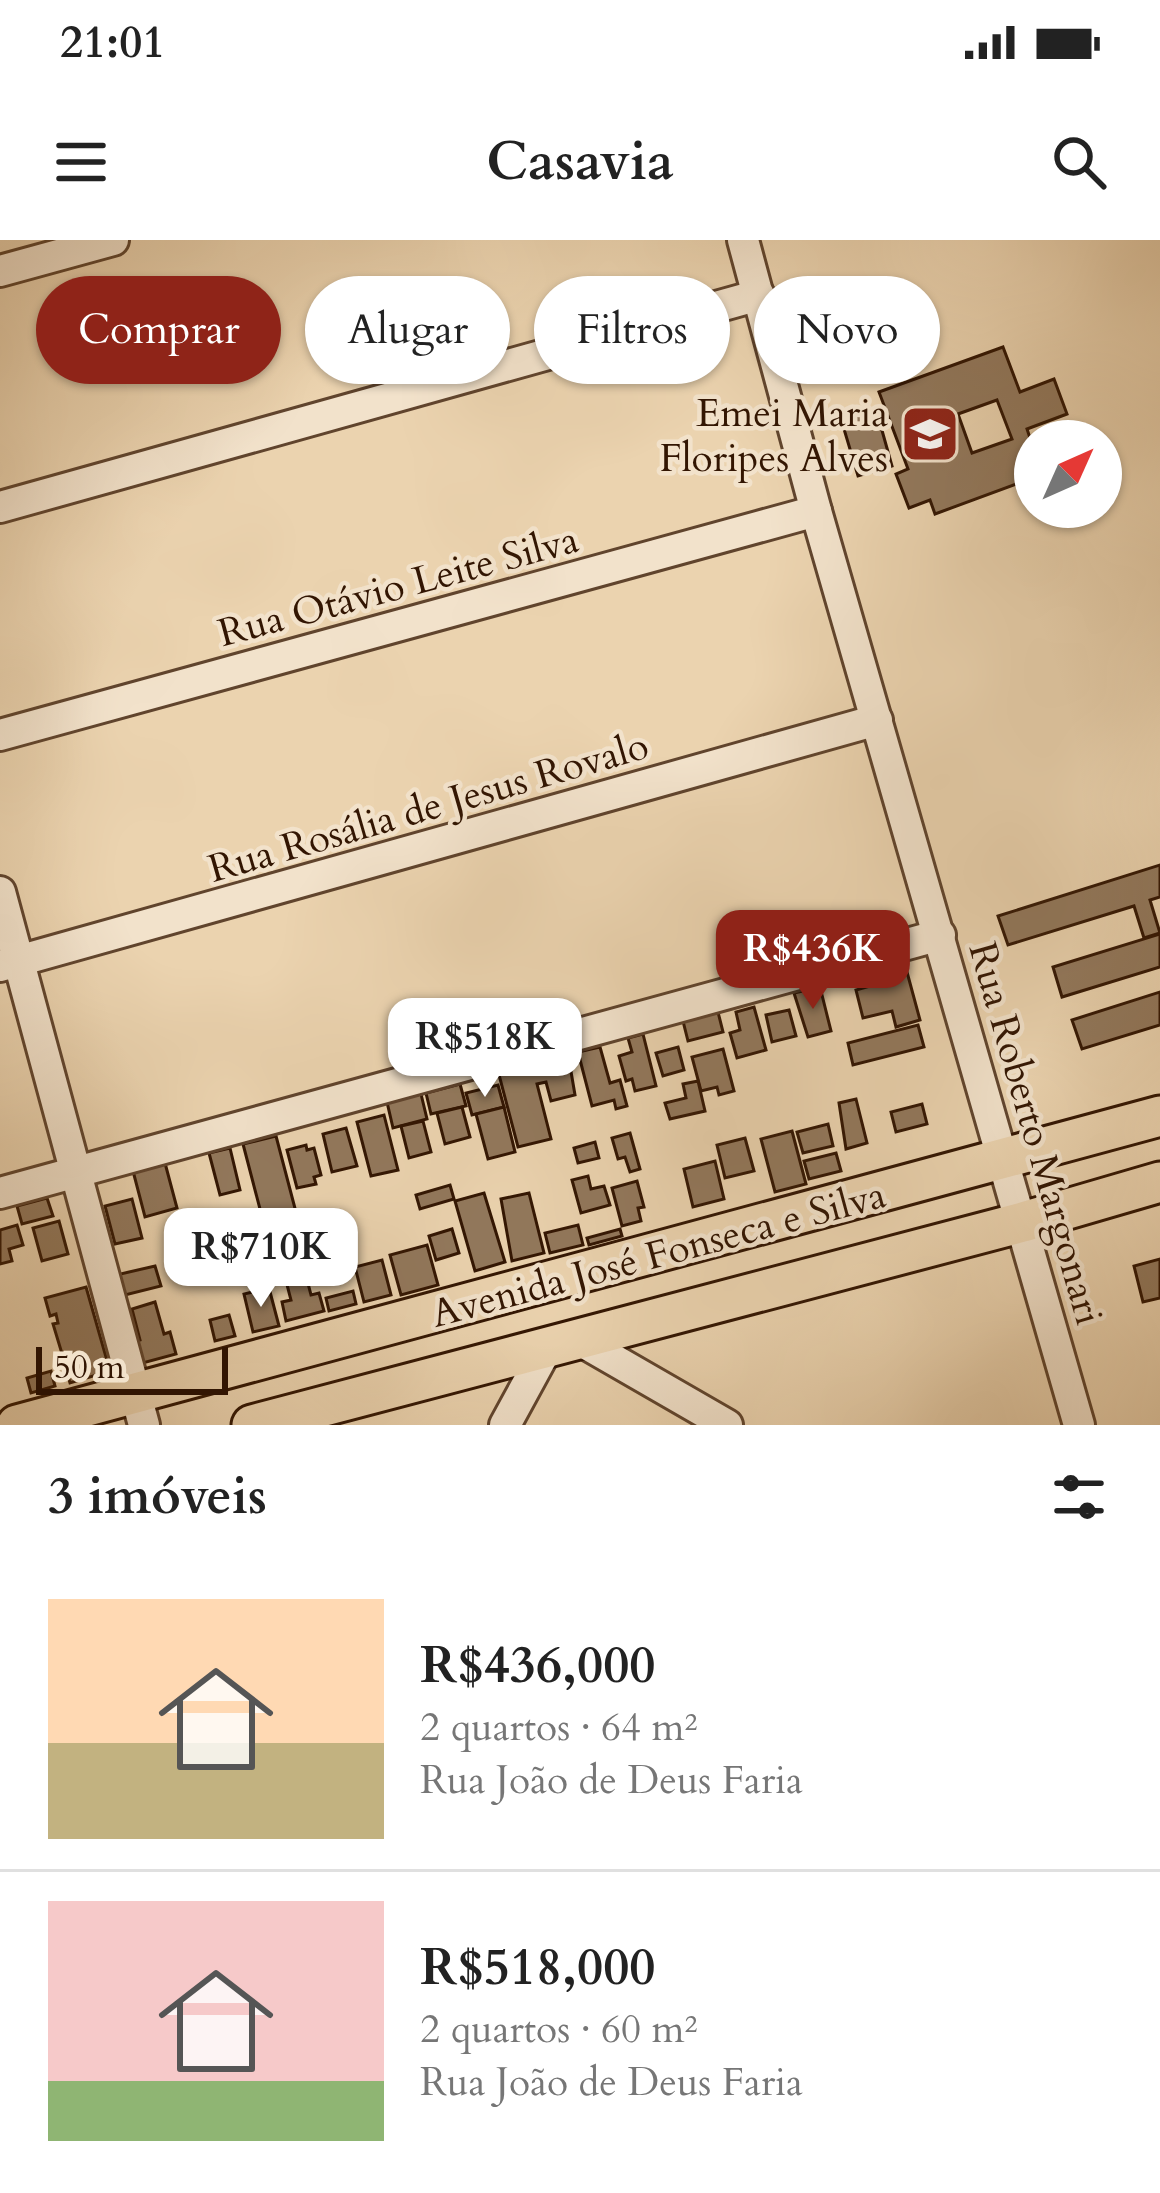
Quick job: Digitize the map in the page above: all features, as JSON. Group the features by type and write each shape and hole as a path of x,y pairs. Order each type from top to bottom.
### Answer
{"main road":[{"name":"Avenida José Fonseca e Silva","path":"16,1425 139,1409 1160,1116"},
{"name":"Avenida José Fonseca e Silva","path":"259,1424 1023,1222 1160,1181"}],"street":[{"path":"0,272 113,240"},
{"name":"Rua Roberto Margonari","path":"743,240 754,278"},
{"path":"0,507 754,296"},
{"name":"Rua Roberto Margonari","path":"782,384 1079,1425"},
{"name":"Rua Otávio Leite Silva","path":"0,735 816,511"},
{"name":"Rua Rosália de Jesus Rovalo","path":"10,964 877,720"},
{"path":"0,892 10,964 76,1172 139,1409"},
{"path":"0,1192 940,935"},
{"path":"505,1425 562,1342 727,1425"}],"building":[{"name":"Emei Maria Floripes Alves","path":"1003,347 1020,392 1054,379 1067,414 1051,420 1014,420 1014,485 935,514 930,500 909,508 896,474 908,469 879,392 901,384 940,384 940,370","holes":["997,400 1012,439 972,453 958,414"]},
{"name":"Emei Maria Floripes Alves","path":"876,409 892,466 858,476 841,419"},
{"path":"1160,865 1160,897 1150,900 1160,933 1144,938 1134,906 1008,945 998,916"},
{"path":"1160,934 1160,967 1062,997 1053,967"},
{"path":"904,961 920,1020 896,1027 892,1011 863,1018 856,990 884,982 880,967"},
{"path":"820,987 831,1031 808,1037 794,993"},
{"path":"1160,992 1160,1025 1082,1049 1072,1020"},
{"path":"754,1007 766,1050 737,1058 730,1033 740,1030 736,1012"},
{"path":"789,1010 796,1036 772,1042 766,1015"},
{"path":"718,1012 723,1032 688,1041 683,1021"},
{"path":"918,1025 924,1047 853,1065 848,1043"},
{"path":"643,1034 656,1086 635,1091 632,1079 626,1081 619,1056 632,1052 628,1038"},
{"path":"600,1047 610,1083 620,1080 627,1106 616,1109 614,1100 592,1106 578,1052"},
{"path":"678,1047 684,1070 663,1076 656,1053"},
{"path":"723,1049 734,1091 719,1095 717,1087 701,1091 692,1057"},
{"path":"568,1054 575,1095 551,1101 546,1082 537,1084 551,1139 518,1147 498,1071"},
{"path":"698,1081 705,1111 670,1119 665,1103 686,1098 683,1084"},
{"path":"460,1084 466,1106 431,1114 426,1093"},
{"path":"498,1085 504,1107 472,1115 466,1093"},
{"path":"421,1094 427,1119 393,1128 387,1102"},
{"path":"856,1099 867,1143 846,1149 839,1103"},
{"path":"922,1104 927,1124 896,1132 891,1112"},
{"path":"462,1107 470,1137 445,1144 437,1113"},
{"path":"504,1107 515,1152 488,1159 476,1114"},
{"path":"384,1115 398,1170 371,1176 357,1122"},
{"path":"423,1121 431,1152 409,1158 401,1126"},
{"path":"828,1124 833,1146 803,1153 797,1132"},
{"path":"346,1128 357,1166 332,1172 323,1134"},
{"path":"792,1131 806,1184 775,1192 761,1139"},
{"path":"630,1133 640,1169 630,1172 625,1157 618,1159 612,1138"},
{"path":"276,1136 297,1216 285,1219 287,1227 266,1232 243,1144"},
{"path":"745,1138 754,1171 725,1178 717,1145"},
{"path":"595,1142 599,1158 578,1163 574,1148"},
{"path":"306,1145 307,1150 314,1148 321,1175 314,1177 316,1184 297,1188 287,1150"},
{"path":"230,1148 240,1190 220,1195 209,1153"},
{"path":"836,1153 841,1171 809,1179 804,1161"},
{"path":"715,1161 724,1199 693,1207 684,1169"},
{"path":"165,1163 177,1208 145,1217 133,1171"},
{"path":"588,1176 591,1189 604,1186 610,1205 581,1213 572,1180"},
{"path":"637,1181 644,1207 638,1208 641,1221 622,1226 612,1188"},
{"path":"450,1185 454,1199 420,1209 416,1195"},
{"path":"484,1193 505,1262 475,1271 455,1201"},
{"path":"529,1193 544,1253 512,1261 501,1199"},
{"path":"47,1198 53,1216 22,1224 17,1206"},
{"path":"132,1199 142,1238 115,1244 105,1206"},
{"path":"59,1221 68,1254 42,1261 33,1228"},
{"path":"17,1225 23,1245 9,1249 12,1261 0,1264 0,1230"},
{"path":"578,1225 583,1245 550,1253 545,1233"},
{"path":"452,1229 459,1253 436,1260 429,1236"},
{"path":"620,1229 622,1236 589,1245 587,1238"},
{"path":"427,1245 438,1285 401,1295 390,1255"},
{"path":"306,1248 313,1270 305,1272 311,1295 319,1293 324,1311 286,1321 282,1302 291,1300 285,1277 277,1279 272,1257"},
{"path":"1160,1259 1160,1298 1143,1302 1134,1266"},
{"path":"382,1260 391,1295 364,1302 355,1267"},
{"path":"155,1266 161,1286 121,1296 116,1275"},
{"path":"86,1287 110,1371 70,1383 65,1366 70,1365 68,1356 63,1357 53,1324 58,1323 56,1314 50,1316 45,1298"},
{"path":"269,1288 279,1326 253,1332 244,1294"},
{"path":"353,1291 356,1304 329,1311 326,1298"},
{"path":"155,1302 164,1334 170,1332 176,1354 139,1364 133,1342 140,1340 132,1309"},
{"path":"229,1315 235,1336 215,1341 210,1320"},
{"path":"51,1371 55,1386 31,1393 27,1378"}],"place":[{"name":"Emei Maria Floripes Alves","path":"930,434"}]}
